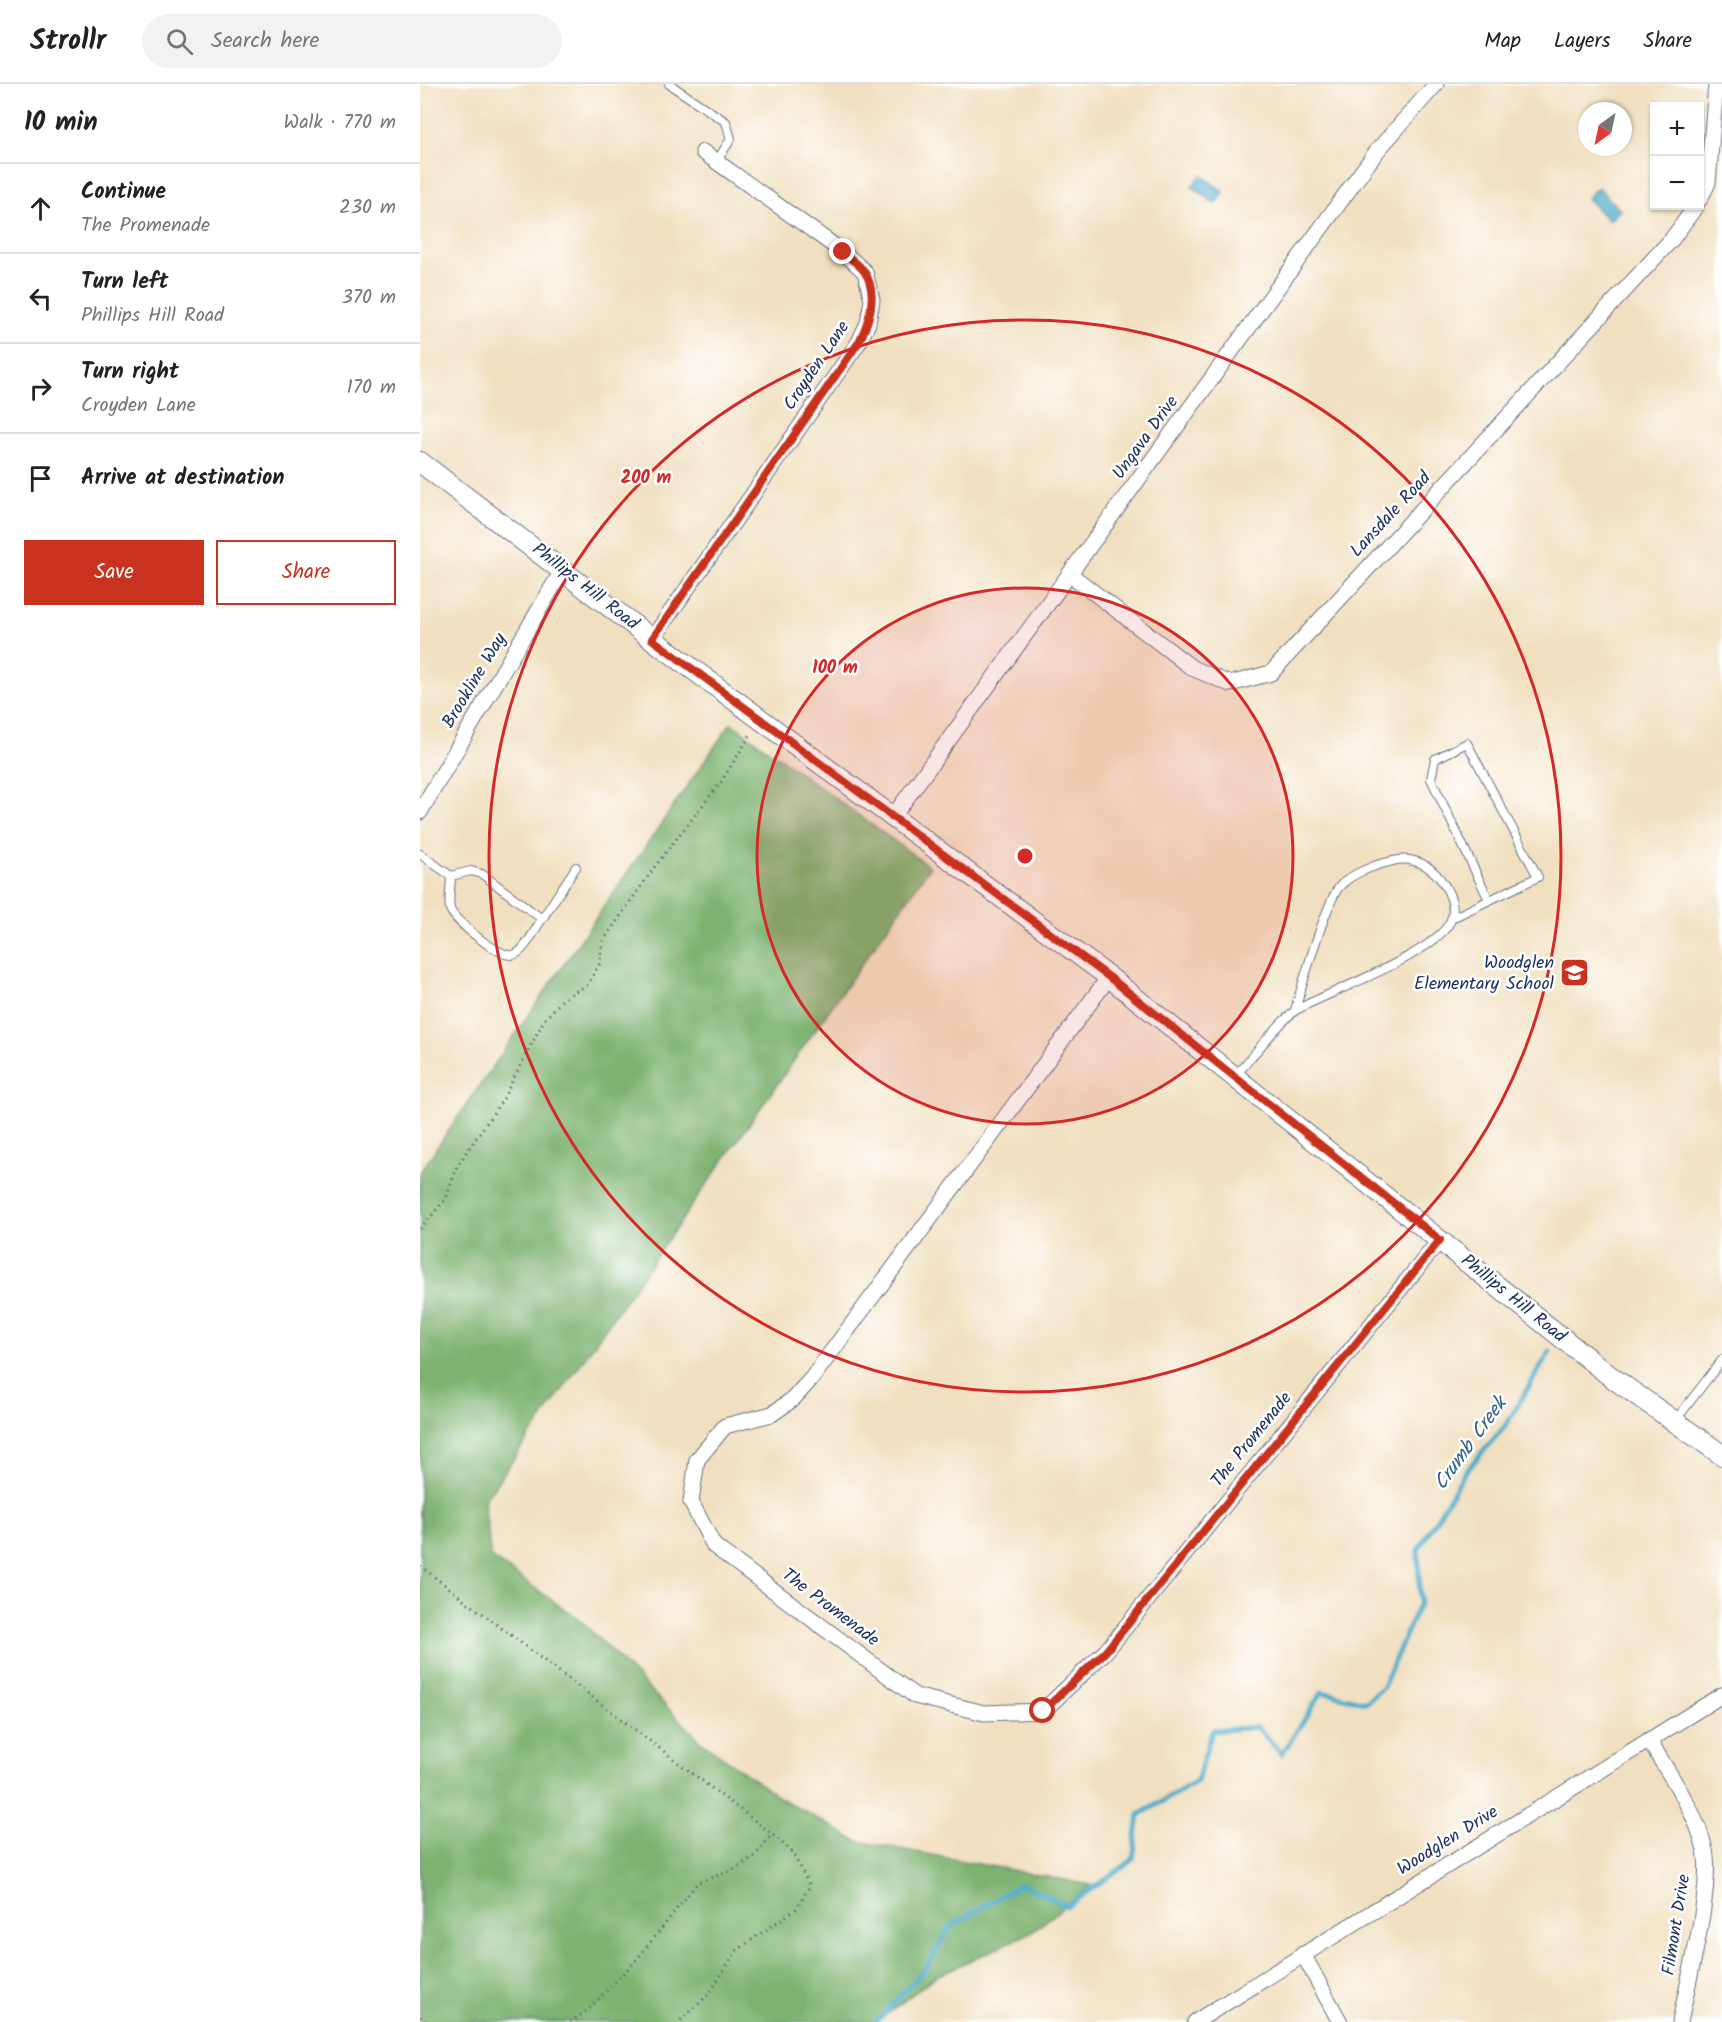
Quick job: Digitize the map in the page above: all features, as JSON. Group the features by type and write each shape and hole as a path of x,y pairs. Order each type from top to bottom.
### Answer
{"street":[{"name":"Ungava Drive","path":"892,818 1377,152 1436,84"},
{"path":"1704,191 1708,183 1716,84"},
{"name":"Croyden Lane","path":"652,639 859,342 868,323 872,300 865,272 843,252 703,152"},
{"name":"Lansdale Road","path":"1071,575 1192,668 1230,684 1271,674 1672,239 1693,210"},
{"name":"Phillips Hill Road","path":"420,462 760,720 1109,977 1610,1376 1722,1455"},
{"name":"Brookline Way","path":"420,812 563,569"},
{"name":"The Promenade","path":"1109,977 812,1378 793,1400 772,1414 725,1426 698,1460 691,1502 714,1546 915,1696 984,1713 1043,1711 1106,1651 1440,1240"},
{"name":"Woodglen Drive","path":"1195,2022 1722,1695"},
{"name":"Filmont Drive","path":"1649,1740 1696,1821 1706,1852 1705,1893 1680,2022"},
{"path":"1303,1954 1340,2022"}],"lane":[{"path":"669,84 726,122 731,139 716,162"},
{"path":"1236,1076 1295,1010 1412,955 1443,931 1452,918 1538,877 1467,743 1435,759 1431,779 1489,900"},
{"path":"420,854 451,876 471,871 482,873 542,919"},
{"path":"1295,1010 1319,936 1340,886 1355,877 1379,864 1401,859 1426,864 1440,878 1452,899 1452,918"},
{"path":"451,876 450,909 463,925 490,946 507,955 514,955 521,950 576,867"},
{"path":"1674,1422 1722,1360"}],"path":[{"path":"420,1229 446,1199 457,1167 503,1099 544,1020 564,998 587,985 599,965 603,941 656,865 721,782 760,720"},
{"path":"420,1566 772,1834 792,1852 810,1886 796,1909 736,1952 709,1994 679,2022"},
{"path":"570,2022 588,2010 639,1957 698,1882 731,1870 755,1856 772,1834"},
{"path":"420,2017 427,2022"}],"green space":[{"path":"731,723 930,867 484,1501 491,1557 580,1620 702,1742 780,1798 857,1841 1091,1885 1032,1932 936,1976 877,2022 420,2022 420,1172"}],"water":[{"path":"1201,175 1224,192 1215,204 1192,186"},
{"path":"1598,187 1620,210 1609,221 1587,198"}],"waterway":[{"name":"Crumb Creek","path":"876,2022 926,1968 950,1927 1021,1884 1067,1906 1133,1860 1139,1815 1197,1781 1212,1731 1257,1727 1282,1754 1322,1692 1366,1702 1383,1687 1420,1602 1418,1550 1465,1472 1506,1425 1550,1351"}],"place":[{"name":"Woodglen Elementary School","path":"1575,973"}],"route":[{"path":"843,252 865,272 872,300 868,323 859,342 652,639 1109,977 1440,1240 1106,1651 1043,1711"}]}
